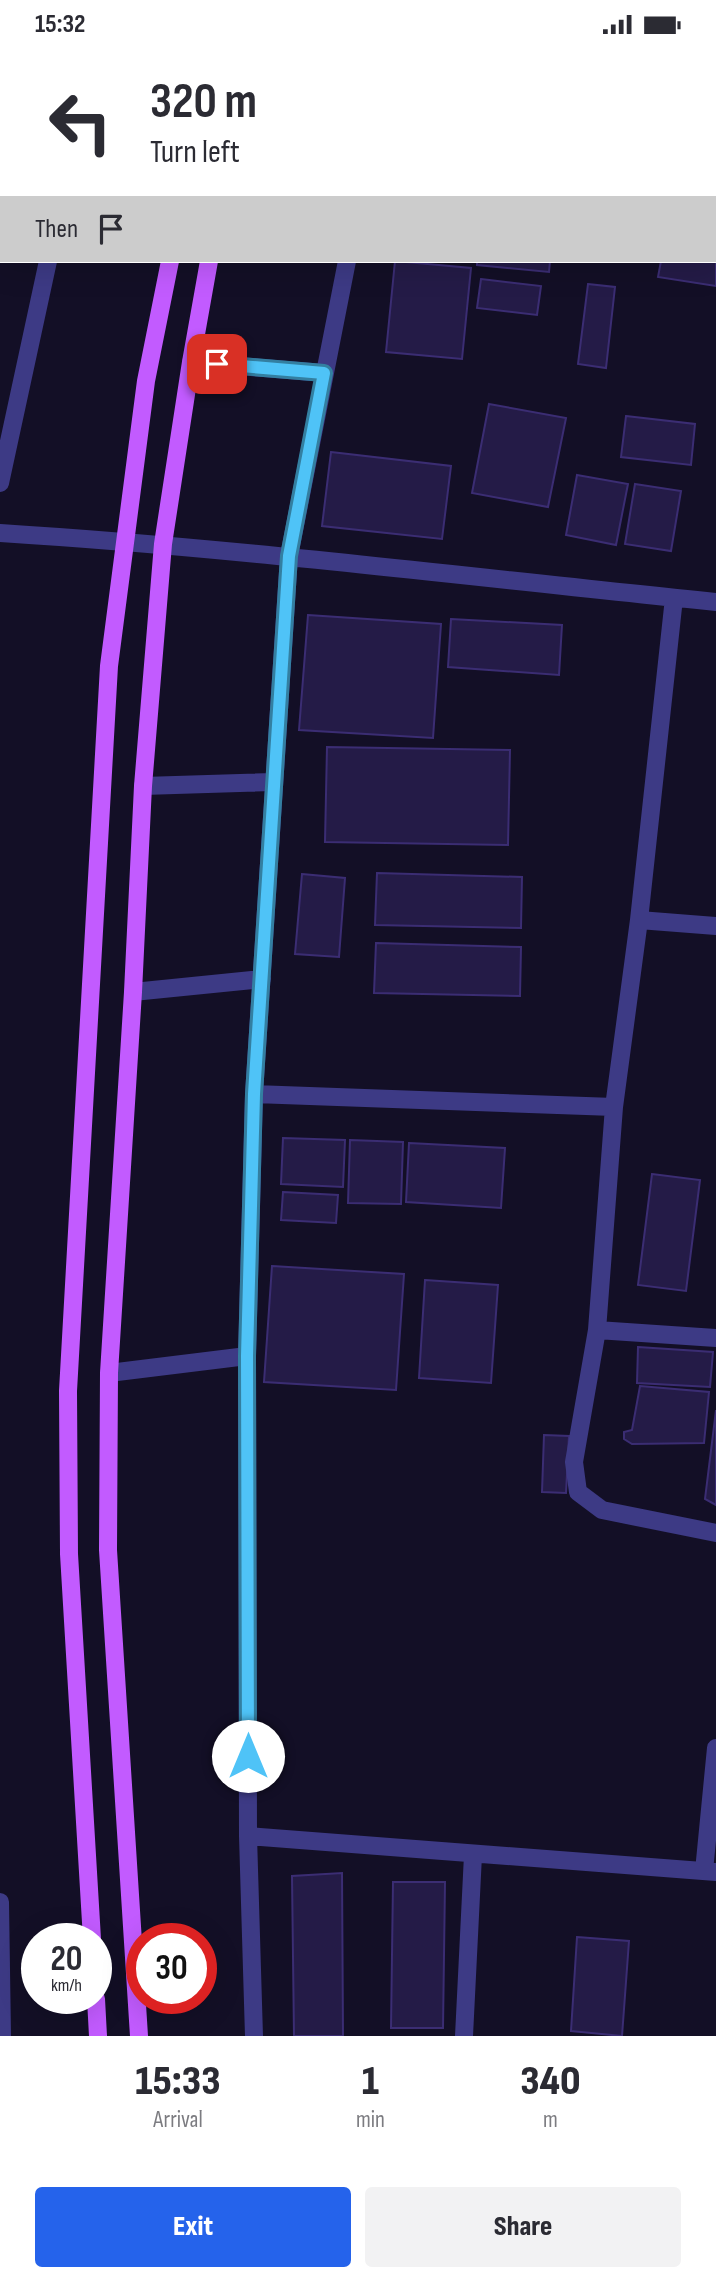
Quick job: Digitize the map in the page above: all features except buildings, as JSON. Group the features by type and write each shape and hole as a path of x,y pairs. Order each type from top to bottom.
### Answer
{"main road":[{"path":"91,1923 69,1554 68,1391 109,666 146,381 170,263"},
{"path":"139,2036 108,1550 109,1373 143,786 163,544 209,263"},
{"path":"97,2014 98,2036"}],"street":[{"path":"0,483 48,263"},
{"path":"254,2036 248,1836 247,1356 254,1094 289,556 347,263"},
{"path":"191,362 324,373"},
{"path":"0,533 289,556 716,602"},
{"path":"674,598 639,920 614,1107 597,1330 574,1462 578,1492 602,1510 716,1533"},
{"path":"143,786 274,782"},
{"path":"639,920 716,926"},
{"path":"133,992 262,979"},
{"path":"254,1094 614,1107"},
{"path":"597,1330 716,1338"},
{"path":"109,1373 247,1356"},
{"path":"248,1836 710,1872 716,1748"},
{"path":"464,2036 473,1855"},
{"path":"0,1902 2,2036"}],"route":[{"path":"217,364 324,373 289,556 254,1094 247,1356 248,1756"}]}
